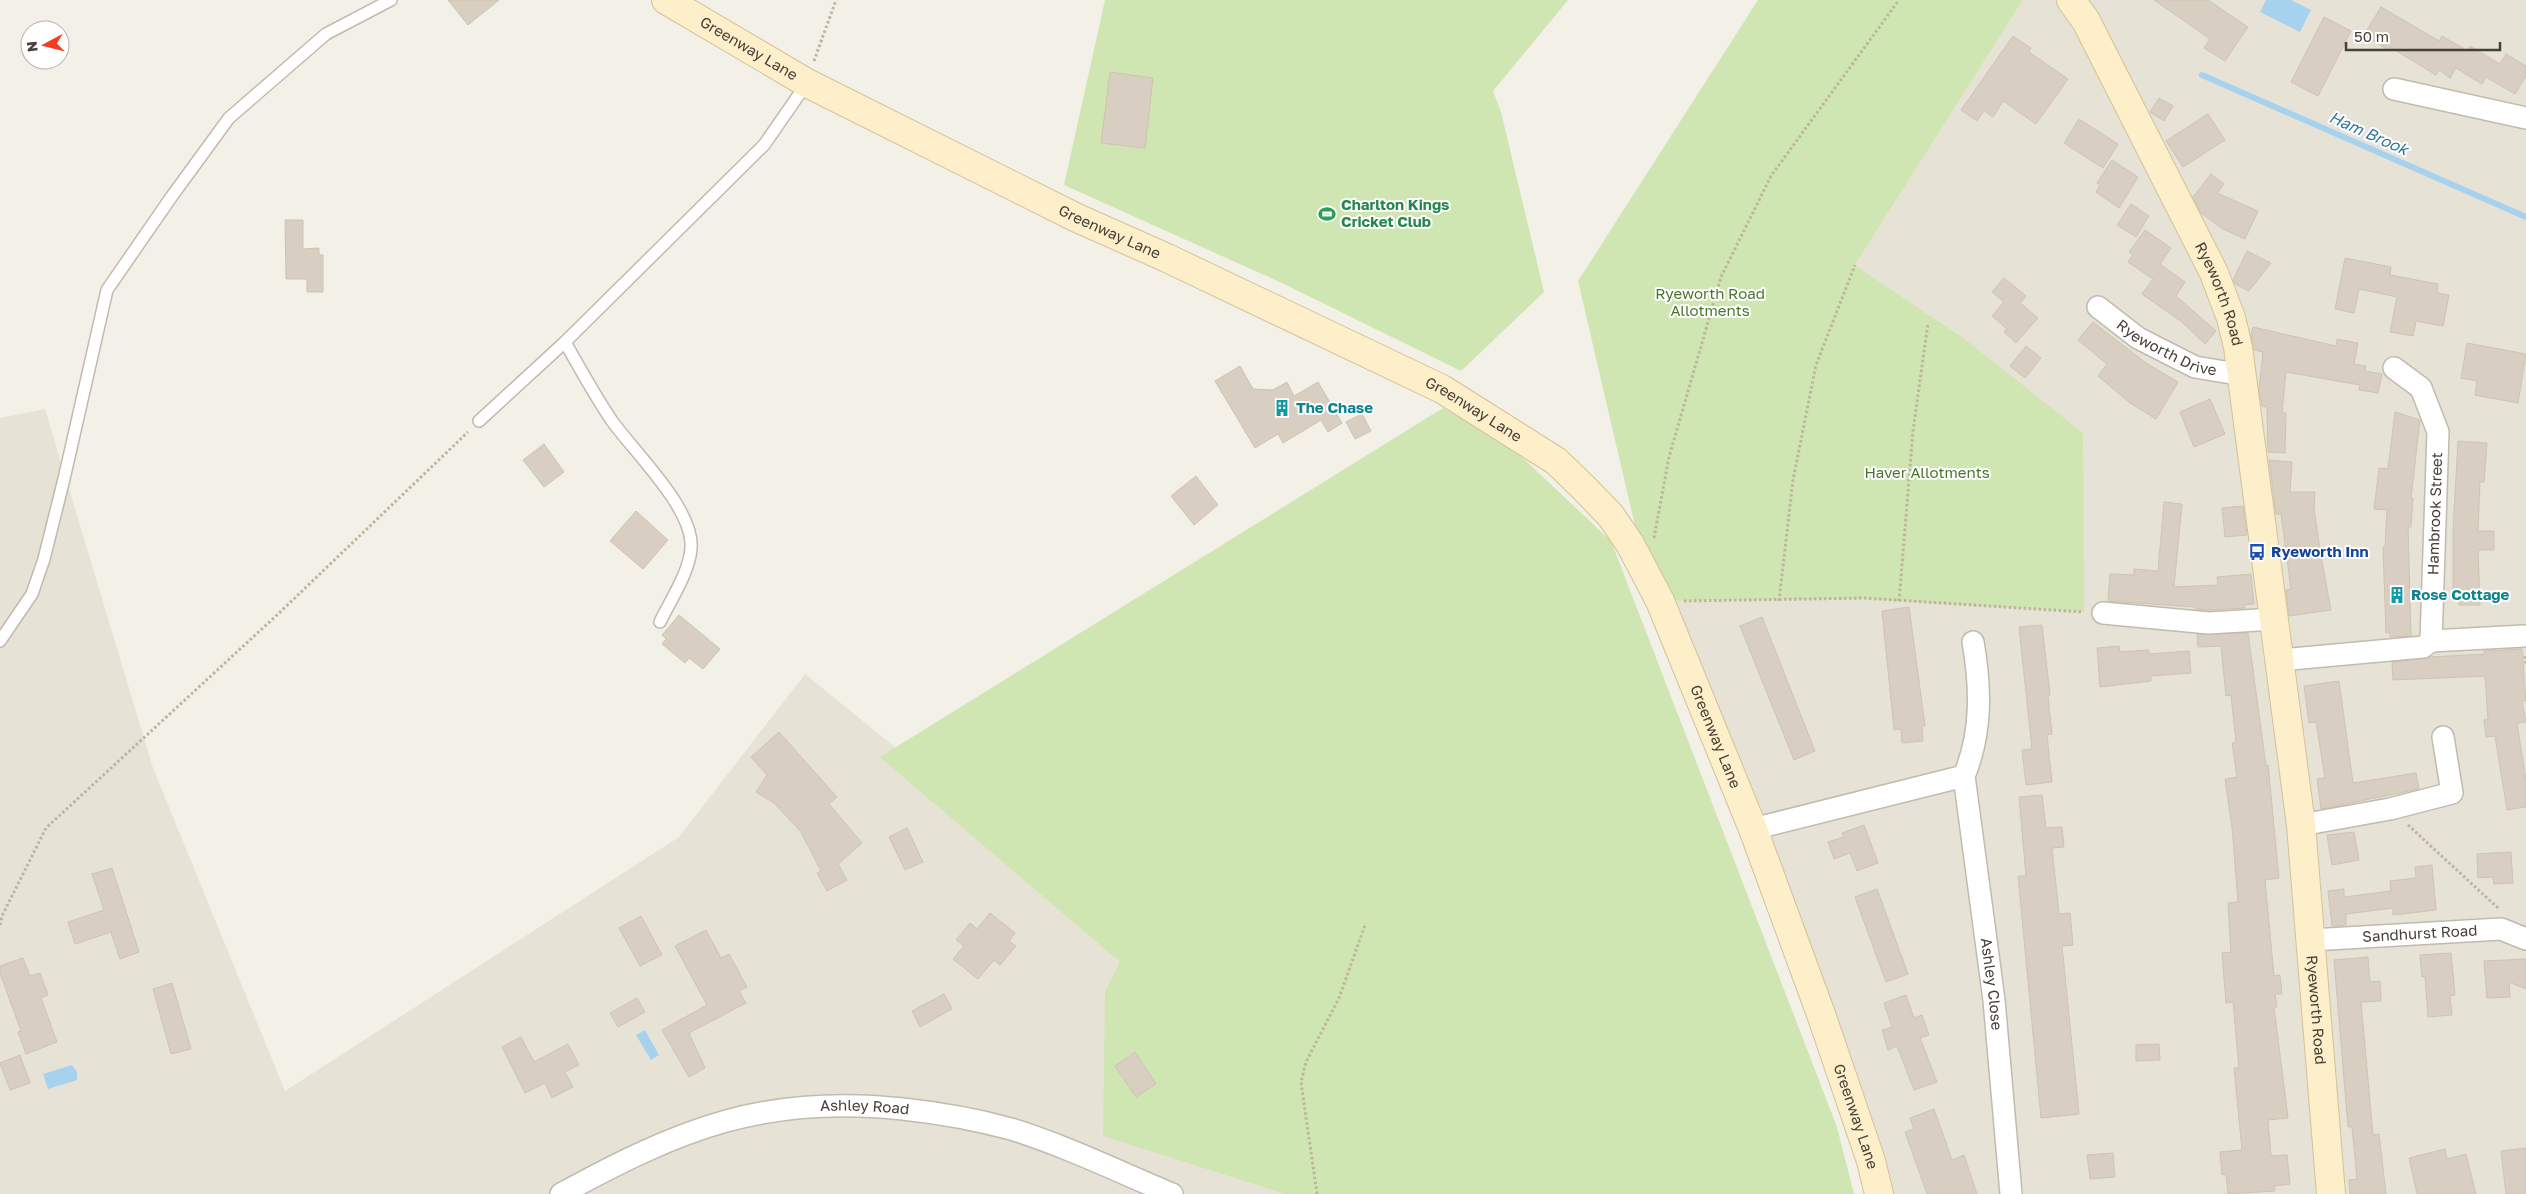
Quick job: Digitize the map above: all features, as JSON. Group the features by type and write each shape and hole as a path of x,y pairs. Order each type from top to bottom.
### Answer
{"street":[{"name":"Greenway Lane","path":"666,0 807,83 1077,218 1167,258 1442,390 1563,468 1611,516 1630,544 1660,601 1753,829 1872,1161 1879,1194"},
{"name":"Ryeworth Road","path":"2070,0 2086,21 2214,273 2231,318 2243,375 2257,503 2280,660 2301,825 2331,1194"},
{"path":"2394,88 2526,118"},
{"name":"Ryeworth Drive","path":"2098,307 2138,338 2195,367 2243,375"},
{"name":"Hambrook Street","path":"2394,368 2421,388 2438,432 2431,641"},
{"path":"2103,613 2209,623 2274,619"},
{"path":"2280,660 2424,647 2431,641 2524,636"},
{"name":"Ashley Close","path":"1973,642 1979,686 1978,723 1972,755 1964,776 1994,1000 2011,1194"},
{"path":"2301,825 2390,809 2452,794 2443,737"},
{"path":"1753,829 1964,776"},
{"name":"Sandhurst Road","path":"2311,940 2501,929 2526,939"},
{"name":"Ashley Road","path":"561,1194 646,1149 713,1124 776,1109 831,1105 885,1107 980,1121 1041,1140 1172,1194"}],"lane":[{"path":"0,641 32,594 44,559 107,290 229,118 326,34 391,0"},
{"path":"479,421 565,342 764,145 807,83"},
{"path":"565,342 592,390 613,422 676,502 690,529 689,560 660,622"}],"path":[{"path":"807,83 836,0"},
{"path":"1646,573 1669,457 1721,277 1771,176 1899,0"},
{"path":"1779,601 1793,480 1816,365 1855,265"},
{"path":"1899,601 1912,432 1928,324"},
{"path":"0,925 2,916 46,828 277,615 479,421"},
{"path":"1660,601 1779,601 1864,598 2103,613"},
{"path":"2390,809 2498,907 2501,929"},
{"path":"1317,1194 1301,1082 1306,1062 1339,998 1365,926"}],"shaded area":[{"path":"2023,0 2526,0 2526,1194 1879,1194 1660,601 1864,598 2084,612 1962,337 1855,265"},
{"path":"45,409 153,768 285,1091 679,837 805,674 1310,1084 1283,1194 0,1194 0,418"}],"green space":[{"name":"Charlton Kings Cricket Club","path":"1105,0 1568,0 1493,91 1501,112 1544,292 1461,371 1284,284 1064,185"},
{"name":"Ryeworth Road Allotments","path":"1758,0 2023,0 1855,265 1962,337 2083,433 2084,612 1864,599 1660,601 1646,573 1578,281"},
{"path":"1443,408 1508,444 1611,541 1837,1127 1854,1194 1285,1194 1103,1136 1105,992 1120,962 880,757"}],"water":[{"path":"2266,0 2291,0 2311,10 2300,32 2260,12"},
{"path":"645,1030 659,1055 651,1060 636,1035"},
{"path":"72,1065 77,1072 77,1080 48,1089 43,1074"}],"building":[{"path":"448,0 499,0 468,25"},
{"path":"2154,0 2208,0 2248,27 2225,61 2204,48 2210,39"},
{"path":"2381,7 2439,41 2442,36 2468,51 2470,46 2500,64 2506,54 2526,66 2526,76 2515,94 2486,77 2482,84 2456,68 2450,78 2439,70 2436,75 2390,47 2388,50 2364,35"},
{"path":"2324,17 2351,31 2318,96 2291,82"},
{"path":"2013,36 2031,48 2029,52 2068,79 2036,124 2003,101 1993,117 1984,111 1977,121 1961,110"},
{"path":"1110,72 1153,78 1145,148 1101,143"},
{"path":"2159,98 2173,106 2164,121 2150,112"},
{"path":"2208,114 2225,140 2183,167 2166,141"},
{"path":"2079,119 2118,144 2103,168 2064,143"},
{"path":"2112,160 2138,177 2119,208 2096,192 2100,185 2097,183"},
{"path":"2211,174 2224,184 2217,193 2258,211 2245,239 2223,229 2201,213 2193,197"},
{"path":"2131,204 2149,216 2136,237 2117,225"},
{"path":"285,220 303,220 303,249 319,248 319,255 323,255 323,292 307,292 307,279 286,279"},
{"path":"2145,230 2171,248 2160,264 2185,282 2176,296 2216,331 2205,344 2182,322 2142,294 2153,279 2128,262 2133,254 2129,252"},
{"path":"2247,251 2271,263 2249,291 2235,284 2233,280"},
{"path":"2345,258 2391,267 2390,275 2438,284 2437,293 2449,295 2443,326 2416,321 2413,336 2390,332 2397,297 2359,289 2354,313 2335,309"},
{"path":"2004,278 2026,296 2020,303 2038,318 2016,343 2004,332 2007,329 1992,316 2004,302 1992,292"},
{"path":"2093,322 2146,363 2178,382 2156,419 2130,403 2098,376 2107,364 2078,340"},
{"path":"2253,327 2336,346 2337,339 2358,343 2354,364 2366,366 2365,371 2382,374 2378,393 2359,390 2360,385 2286,372 2282,413 2286,413 2285,453 2268,452 2267,407 2262,406 2259,389 2263,352 2254,350 2251,335"},
{"path":"2467,343 2526,354 2518,403 2475,395 2477,381 2461,378"},
{"path":"2026,346 2041,358 2025,378 2010,366"},
{"name":"The Chase","path":"1240,366 1253,389 1273,390 1287,382 1294,396 1318,382 1342,423 1328,432 1321,420 1283,443 1278,434 1255,448 1215,381"},
{"path":"2210,399 2225,434 2194,447 2180,412"},
{"path":"2395,412 2420,420 2411,498 2413,498 2411,527 2408,527 2411,636 2390,637 2390,632 2386,633 2383,547 2385,546 2387,510 2374,509 2379,468 2388,469"},
{"path":"1362,414 1371,431 1355,439 1346,422"},
{"path":"2458,441 2487,443 2484,482 2480,482 2478,531 2494,531 2494,550 2478,550 2480,605 2459,605 2459,601 2453,601 2453,531"},
{"path":"544,444 564,472 544,487 523,460"},
{"path":"2269,460 2292,462 2290,492 2315,492 2314,509 2331,610 2289,616 2286,590 2291,589 2281,514 2276,514"},
{"path":"1196,476 1218,505 1194,525 1171,496"},
{"path":"2164,502 2182,504 2174,587 2218,585 2217,577 2251,574 2254,604 2244,605 2245,608 2209,610 2196,609 2195,607 2108,601 2110,574 2134,575 2134,569 2158,571"},
{"path":"2243,506 2247,535 2225,537 2222,508"},
{"path":"636,511 668,540 643,569 610,541"},
{"path":"1909,607 1925,726 1922,726 1923,741 1902,743 1901,729 1894,730 1882,611"},
{"path":"679,615 720,649 703,669 689,658 685,663 662,644 666,639 662,635"},
{"path":"1762,617 1815,751 1794,760 1740,626"},
{"path":"2042,625 2050,695 2048,696 2052,734 2047,735 2052,782 2026,785 2022,750 2032,749 2019,627"},
{"path":"2248,633 2266,766 2268,765 2279,878 2265,880 2274,976 2280,975 2282,994 2275,994 2277,1007 2274,1007 2288,1118 2268,1120 2271,1156 2287,1155 2290,1184 2274,1186 2275,1191 2228,1194 2226,1174 2222,1175 2220,1152 2242,1150 2234,1068 2239,1068 2233,1002 2226,1003 2222,953 2231,952 2228,903 2238,902 2232,827 2225,779 2237,777 2232,743 2236,742 2231,695 2226,696 2221,646 2198,647 2197,634"},
{"path":"2119,646 2120,652 2149,650 2149,654 2189,651 2191,673 2151,676 2151,681 2100,687 2097,648"},
{"path":"2522,649 2526,701 2522,701 2526,722 2517,723 2526,780 2526,807 2507,810 2495,736 2486,737 2484,720 2488,719 2485,676 2393,680 2392,662 2431,657 2484,654 2484,651"},
{"path":"2339,681 2353,783 2416,773 2419,789 2321,809 2317,779 2325,778 2316,722 2309,723 2304,686"},
{"path":"779,732 837,797 829,804 862,843 838,864 847,880 827,891 817,873 821,871 801,832 774,803 756,792 767,775 751,757"},
{"path":"2042,795 2046,828 2062,827 2064,847 2052,848 2059,914 2070,913 2073,945 2062,946 2079,1114 2041,1118 2018,876 2026,876 2019,797"},
{"path":"1864,825 1878,863 1857,871 1850,853 1834,859 1828,842 1844,837 1842,833"},
{"path":"907,828 923,862 905,870 889,837"},
{"path":"2354,832 2359,860 2332,865 2327,835"},
{"path":"2511,852 2513,883 2494,884 2493,877 2478,878 2477,854"},
{"path":"2432,865 2436,910 2393,915 2393,908 2346,914 2346,925 2332,926 2328,891 2344,889 2344,897 2391,891 2390,881 2416,878 2415,867"},
{"path":"112,868 139,952 120,959 111,932 75,944 68,922 104,910 92,874"},
{"path":"1877,889 1908,974 1886,982 1855,897"},
{"path":"990,913 1015,933 1009,941 1016,946 1000,965 994,960 978,979 953,959 964,946 956,940 970,923 977,929"},
{"path":"641,916 662,955 640,966 619,928"},
{"path":"706,930 721,958 729,954 747,987 739,991 746,1003 689,1033 705,1068 689,1077 662,1030 707,1005 675,946"},
{"path":"2451,953 2455,995 2450,996 2452,1015 2428,1017 2425,976 2422,977 2420,955"},
{"path":"2368,957 2370,982 2380,981 2381,1001 2361,1002 2373,1135 2379,1134 2386,1194 2350,1194 2349,1180 2357,1179 2352,1127 2348,1127 2334,960"},
{"path":"23,958 30,976 40,973 48,995 41,998 57,1042 26,1054 18,1032 21,1031 0,973 0,966"},
{"path":"2526,959 2526,989 2509,982 2510,997 2487,998 2484,961"},
{"path":"172,983 191,1049 171,1054 153,989"},
{"path":"944,994 952,1009 920,1027 912,1011"},
{"path":"1906,995 1914,1018 1922,1015 1929,1035 1920,1038 1937,1082 1914,1090 1897,1046 1888,1050 1882,1030 1892,1027 1884,1003"},
{"path":"637,998 645,1012 618,1027 610,1013"},
{"path":"521,1037 534,1062 568,1044 579,1065 565,1072 573,1087 552,1098 545,1083 525,1093 502,1047"},
{"path":"2159,1044 2160,1060 2136,1061 2136,1045"},
{"path":"1135,1052 1156,1084 1136,1097 1115,1066"},
{"path":"20,1055 30,1083 10,1090 0,1063"},
{"path":"1934,1109 1952,1160 1964,1155 1977,1194 1927,1194 1905,1132 1914,1129 1910,1118"},
{"path":"2526,1148 2526,1194 2506,1194 2501,1151"},
{"path":"2445,1149 2447,1159 2466,1154 2476,1194 2417,1194 2409,1158"},
{"path":"2113,1153 2115,1177 2090,1179 2087,1155"}],"waterway":[{"name":"Ham Brook","path":"2202,75 2526,217"}],"place":[{"name":"Charlton Kings Cricket Club","path":"1327,214"},
{"name":"The Chase","path":"1282,408"},
{"name":"Ryeworth Inn","path":"2257,552"},
{"name":"Rose Cottage","path":"2397,595"}],"park label":[{"name":"Haver Allotments","path":"1927,473"}]}
